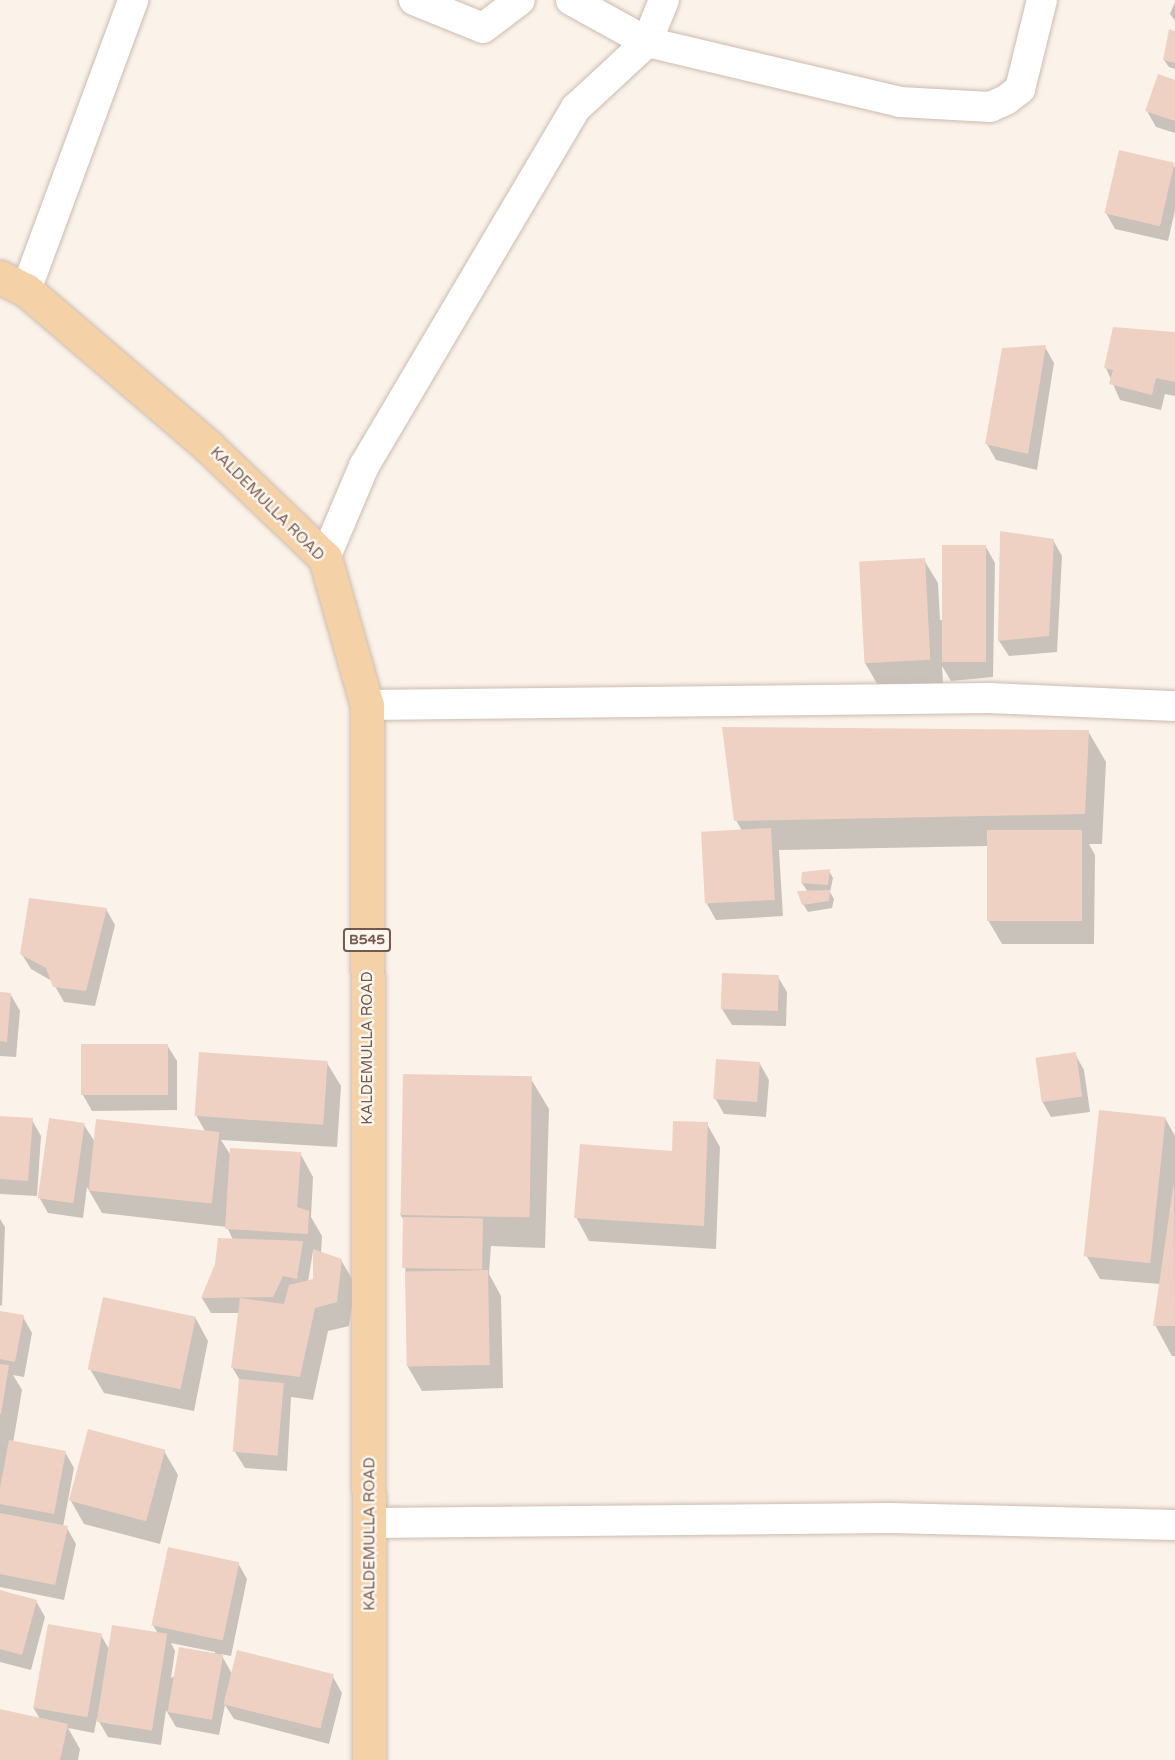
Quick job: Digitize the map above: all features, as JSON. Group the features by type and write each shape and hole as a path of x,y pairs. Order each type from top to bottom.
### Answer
{"main road":[{"name":"KALDEMULLA ROAD","path":"13,283 209,447 325,558 368,705 369,1760"}],"street":[{"path":"13,283 133,0"},
{"path":"414,0 483,28 520,0"},
{"path":"571,0 647,42 900,102 990,107 1006,100 1020,89 1042,0"},
{"path":"325,558 364,466 576,108 647,42 664,0"},
{"path":"368,705 989,698 1175,706"},
{"path":"370,1523 890,1518 1175,1525"}],"building":[{"path":"1169,29 1175,31 1175,63 1163,60"},
{"path":"1158,74 1175,80 1175,121 1145,111"},
{"path":"1119,150 1175,163 1160,226 1104,213"},
{"path":"1113,327 1175,332 1175,382 1156,378 1152,395 1109,384 1113,370 1104,368"},
{"path":"1046,345 1028,454 985,444 1002,348"},
{"path":"1000,531 1054,539 1049,636 998,641"},
{"path":"942,545 986,545 986,662 942,662"},
{"path":"925,558 930,660 864,663 859,561"},
{"path":"722,727 1089,730 1085,814 734,821"},
{"path":"771,828 775,900 705,904 701,832"},
{"path":"987,830 1082,830 1082,921 987,921"},
{"path":"830,869 828,885 801,883 802,872"},
{"path":"830,890 829,901 802,905 797,891"},
{"path":"29,898 107,908 86,991 53,987 46,968 20,954"},
{"path":"722,973 779,975 778,1011 721,1009"},
{"path":"0,992 11,993 7,1042 0,1041"},
{"path":"81,1044 168,1044 168,1095 81,1095"},
{"path":"199,1052 328,1061 323,1125 195,1116"},
{"path":"1076,1052 1082,1097 1042,1102 1035,1058"},
{"path":"716,1059 760,1062 757,1102 713,1099"},
{"path":"403,1074 532,1076 530,1217 401,1215"},
{"path":"1099,1110 1166,1117 1150,1263 1084,1256"},
{"path":"0,1116 33,1118 28,1181 0,1179"},
{"path":"49,1118 85,1123 73,1203 38,1198"},
{"path":"96,1119 219,1132 212,1204 88,1191"},
{"path":"673,1121 708,1122 704,1226 574,1218 580,1144 672,1151"},
{"path":"230,1148 301,1152 297,1207 309,1211 308,1234 225,1229"},
{"path":"1174,1181 1175,1326 1153,1326"},
{"path":"403,1217 483,1218 482,1269 402,1268"},
{"path":"218,1238 303,1241 297,1279 283,1276 273,1297 201,1298 215,1264"},
{"path":"313,1249 342,1259 337,1302 315,1308 300,1377 231,1368 240,1298 284,1304 289,1285 313,1279"},
{"path":"488,1270 490,1365 407,1366 405,1271"},
{"path":"103,1297 196,1317 181,1389 88,1369"},
{"path":"0,1311 24,1315 15,1362 0,1359"},
{"path":"0,1364 9,1365 1,1414 0,1414"},
{"path":"239,1379 284,1383 277,1456 233,1452"},
{"path":"88,1429 165,1450 146,1521 69,1500"},
{"path":"9,1440 66,1451 54,1514 0,1504 0,1488"},
{"path":"0,1513 68,1526 55,1585 0,1574"},
{"path":"168,1547 239,1562 223,1640 151,1625"},
{"path":"0,1590 37,1600 22,1655 0,1649"},
{"path":"48,1624 102,1634 87,1717 33,1708"},
{"path":"112,1625 167,1634 152,1731 97,1722"},
{"path":"179,1647 223,1655 212,1720 168,1712"},
{"path":"237,1650 334,1674 320,1729 223,1704"},
{"path":"0,1709 68,1724 60,1760 0,1760"}]}
